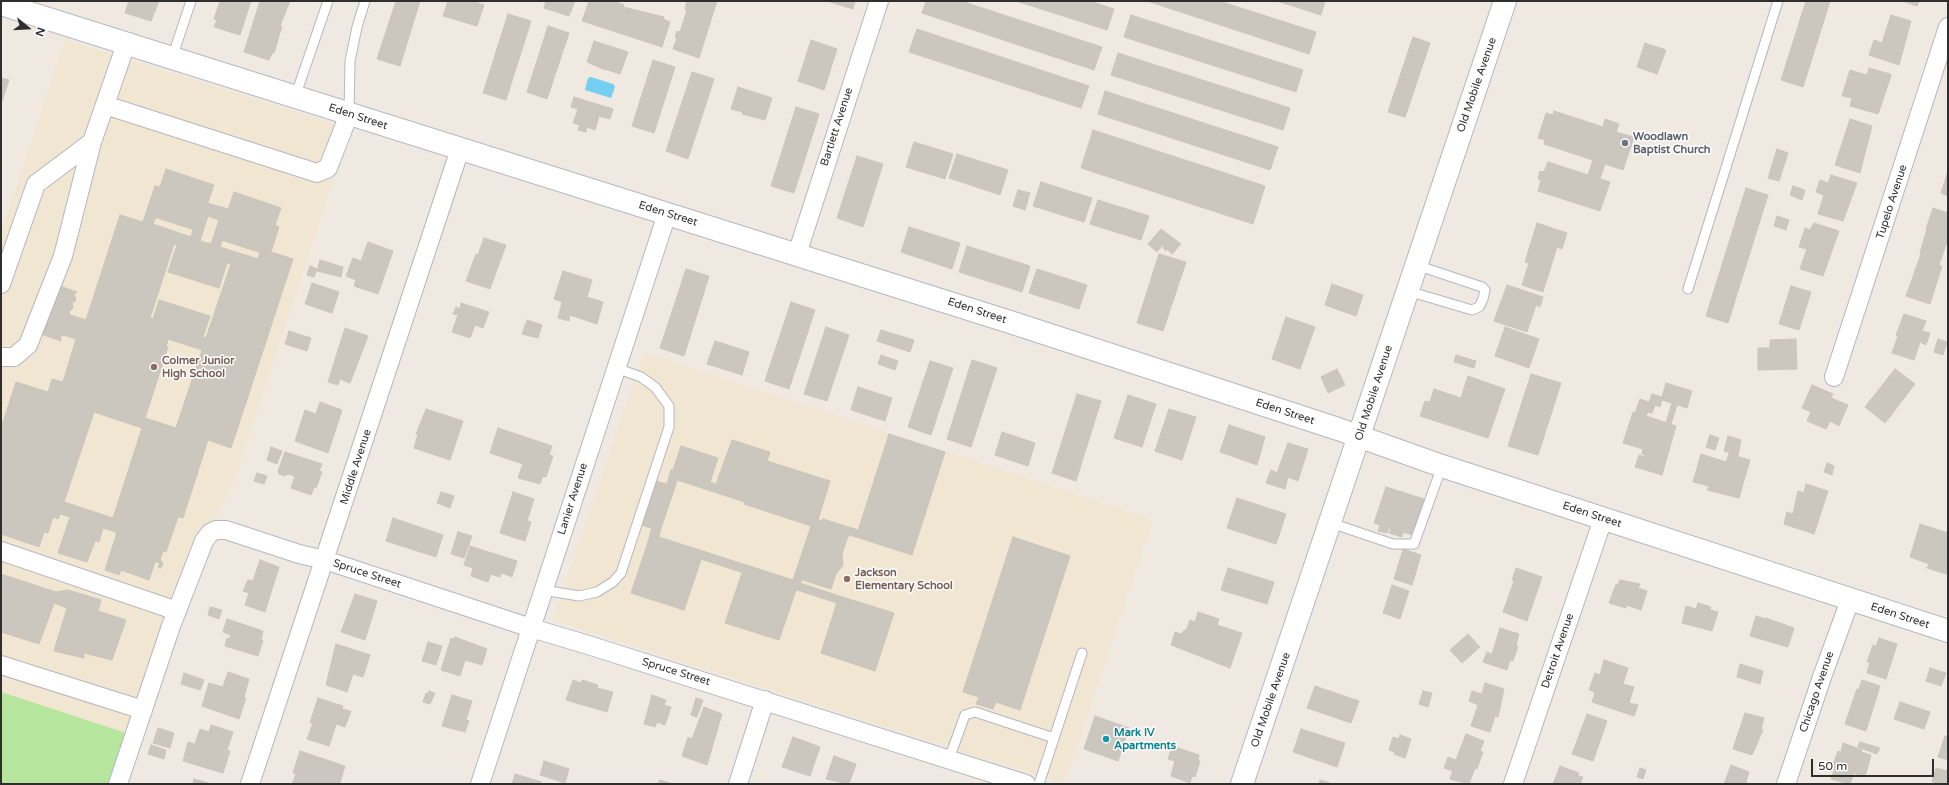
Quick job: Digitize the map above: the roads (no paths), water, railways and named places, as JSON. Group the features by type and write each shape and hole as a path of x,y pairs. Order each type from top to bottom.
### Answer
{"street":[{"name":"Bartlett Avenue","path":"797,254 879,1"},
{"name":"Old Mobile Avenue","path":"1242,784 1360,437 1505,1"},
{"name":"Eden Street","path":"1,4 1010,322 1948,632"},
{"name":"Tupelo Avenue","path":"1834,377 1948,27"},
{"path":"3,360 14,357 28,345 63,256 92,142 126,44"},
{"path":"105,105 317,173 328,168 350,114"},
{"path":"1,284 36,184 92,142"},
{"name":"Middle Avenue","path":"250,784 460,149"},
{"name":"Lanier Avenue","path":"480,784 667,214"},
{"name":"Detroit Avenue","path":"1513,784 1603,519"},
{"name":"Spruce Street","path":"177,611 204,541 210,533 216,530 226,530 299,554 325,560 531,628 765,700 949,759 994,779 1026,784"},
{"path":"1,551 177,611 118,784"},
{"name":"Chicago Avenue","path":"1786,784 1850,600"},
{"path":"1,664 143,710"},
{"path":"738,784 765,700"}],"lane":[{"path":"172,58 191,1"},
{"path":"296,97 328,1"},
{"path":"350,114 350,61 357,27 365,1"},
{"path":"1688,289 1778,1"},
{"path":"1408,291 1472,310 1479,307 1483,299 1485,290 1482,287 1416,265"},
{"path":"543,590 579,596 597,592 613,582 621,573 669,427 668,406 655,387 641,377 616,368"},
{"path":"1331,523 1393,544 1414,544 1442,466"},
{"path":"1039,784 1082,653"},
{"path":"949,759 965,715 975,712 1054,738"}],"water":[{"path":"591,77 613,84 615,87 611,98 585,90 588,78"}],"place":[{"name":"Woodlawn Baptist Church","path":"1625,143"},
{"name":"Colmer Junior High School","path":"154,367"},
{"name":"Jackson Elementary School","path":"847,579"},
{"name":"Mark IV Apartments","path":"1106,739"}]}
